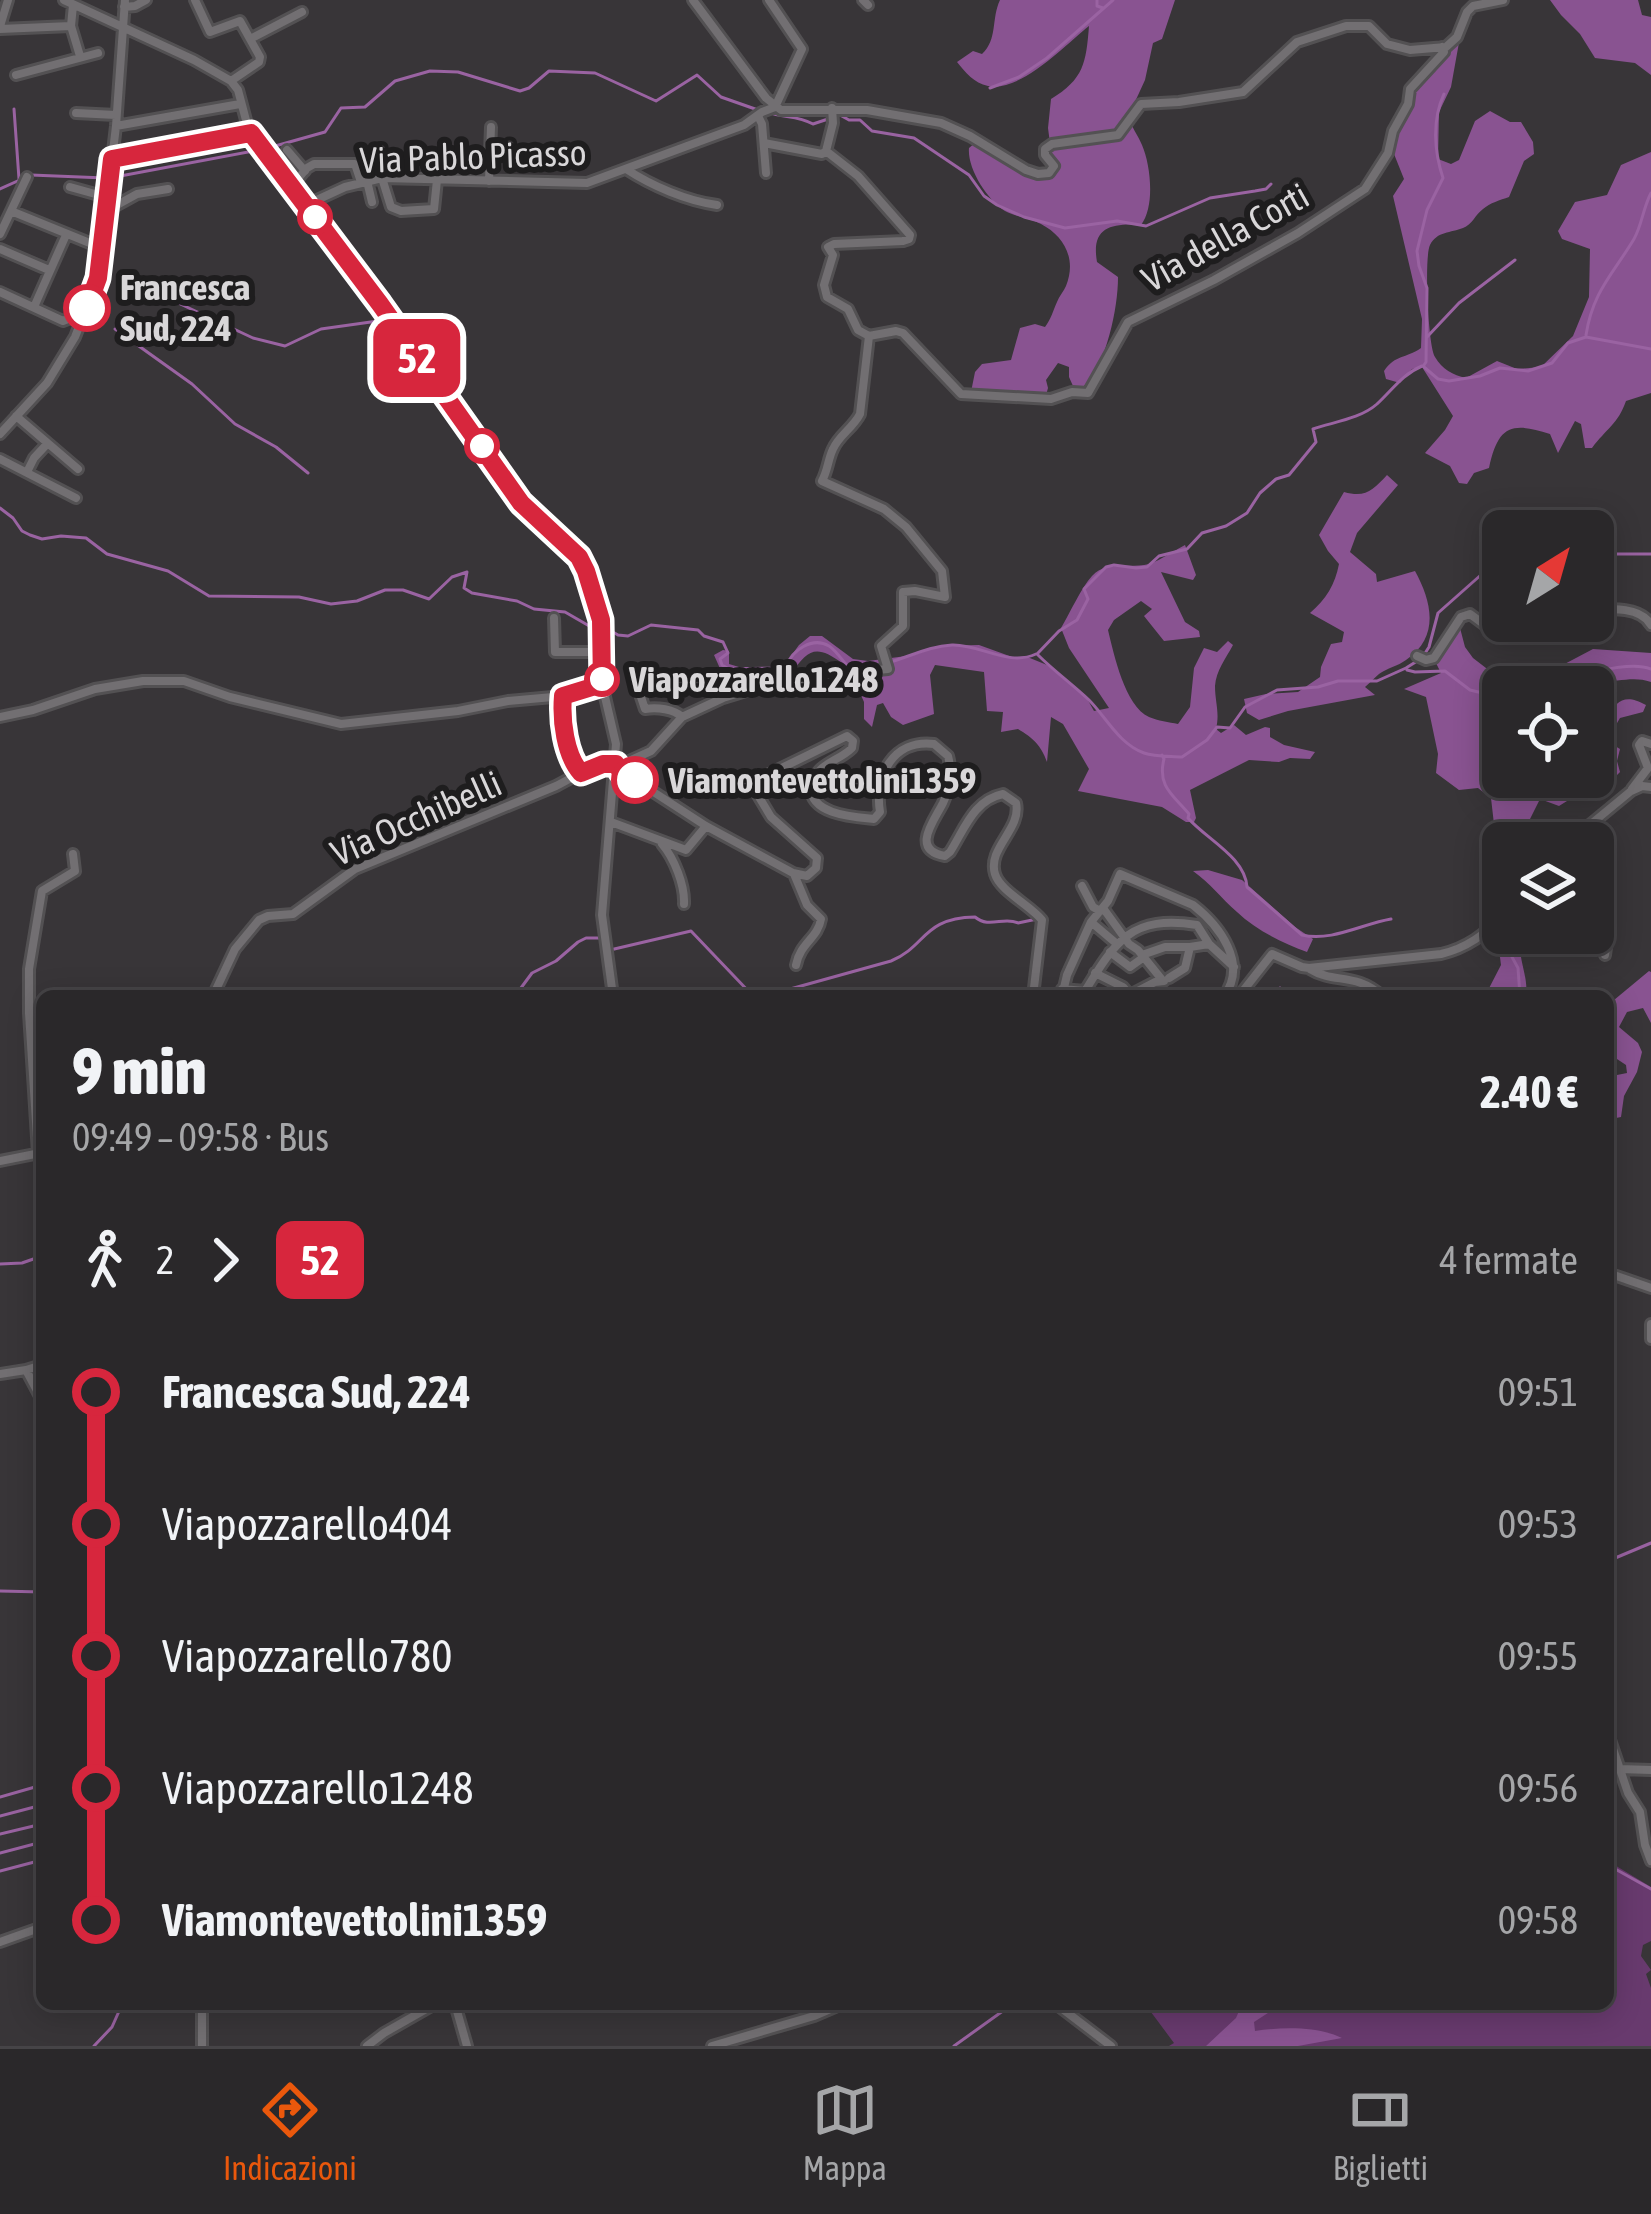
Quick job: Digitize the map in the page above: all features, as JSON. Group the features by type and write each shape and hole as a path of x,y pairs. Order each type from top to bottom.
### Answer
{"street":[{"path":"8,0 0,28 71,26"},
{"path":"0,434 46,382 72,342 98,278 125,4 135,7 146,0"},
{"path":"195,0 210,32 238,20 260,60 231,81"},
{"path":"693,0 766,98 762,124 766,173"},
{"path":"765,111 802,49 769,0"},
{"path":"765,111 837,108 941,124 1038,174 1049,173 1054,166 1045,149 1052,144 1118,135 1141,104 1243,92 1297,42 1346,26 1369,26 1387,44 1410,50 1442,47 1457,37 1473,6 1503,0"},
{"path":"80,56 69,2 231,81 251,133 521,503 579,557 601,627 602,684 617,765 602,915 612,990"},
{"path":"250,39 302,12"},
{"name":"Via della Corti","path":"869,335 903,333 961,394 1051,398 1088,393 1128,322 1298,233 1365,189 1388,153 1410,89 1444,52 1442,47"},
{"path":"16,75 98,53"},
{"path":"76,113 116,121 240,104"},
{"path":"764,143 822,154 837,108"},
{"name":"Via Pablo Picasso","path":"306,205 366,184 437,180 578,184 599,180 744,125 765,111"},
{"path":"489,182 491,127"},
{"path":"112,159 251,133"},
{"path":"287,150 304,171"},
{"path":"826,151 858,176 910,235 903,241 828,247 833,256 824,285 827,297 848,309 858,330 869,335"},
{"path":"291,187 304,171 319,163 351,163 357,166 372,202"},
{"path":"626,170 717,205"},
{"path":"0,234 27,177"},
{"path":"383,183 395,210 432,210 437,204 437,180"},
{"path":"70,187 106,197"},
{"path":"105,212 137,194 168,189"},
{"path":"11,211 102,248"},
{"path":"34,307 66,235"},
{"path":"0,249 49,270"},
{"path":"0,292 79,328"},
{"path":"67,324 86,311"},
{"path":"67,324 72,342"},
{"name":"Via Occhibelli","path":"216,990 235,949 260,920 293,914 355,869 603,764 617,765 655,748 682,717 723,698 813,676 888,667 881,646 903,626 904,592 946,594 940,568 905,527 884,509 822,481 834,446 860,414 869,335"},
{"path":"16,416 78,469"},
{"path":"27,472 47,444"},
{"path":"0,460 76,498"},
{"path":"1614,610 1633,610 1645,615 1651,625"},
{"path":"1417,656 1434,658 1461,616 1470,614 1482,623"},
{"path":"554,618 555,652 601,652"},
{"path":"0,717 119,683 168,680 341,724 563,696 602,684"},
{"path":"640,694 644,709 658,708 682,717"},
{"path":"563,696 572,763 581,773"},
{"path":"617,765 706,826 807,876 816,868 817,859 764,809 756,792 761,778 847,736 853,741 852,748 817,772 813,796 831,812 874,819 880,812 880,783 892,758 909,745 934,744 950,763 946,794 927,835 934,854 950,852 975,811 991,797 1004,794 1016,803 1017,819 996,858 994,874 1042,920 1034,990"},
{"path":"1631,791 1648,767 1639,745 1642,741 1651,744"},
{"path":"1593,822 1631,791 1651,787"},
{"path":"611,822 686,850 706,826"},
{"path":"656,839 671,856 683,904"},
{"path":"36,1101 29,1013 31,950 43,891 75,871 73,854"},
{"path":"793,873 807,905 821,919 818,932 798,953 796,965"},
{"path":"1063,990 1091,922 1120,874 1193,905 1214,926 1234,967 1228,990"},
{"path":"1082,886 1093,907 1101,909"},
{"path":"1101,909 1130,967 1166,947 1209,944"},
{"path":"1091,922 1117,944 1143,956 1165,980"},
{"path":"1083,990 1117,944 1146,926 1197,925 1234,967"},
{"path":"1306,968 1442,954 1482,936"},
{"path":"1142,990 1185,968 1190,947"},
{"path":"1245,990 1272,954 1317,974 1358,980 1373,990"},
{"path":"1095,974 1126,990"},
{"path":"1092,990 1095,974"},
{"path":"0,1161 36,1153"},
{"path":"1614,1275 1651,1288"},
{"path":"1651,1324 1651,1339"},
{"path":"0,1375 36,1367"},
{"path":"26,1370 36,1389"},
{"path":"1614,1753 1640,1812 1651,1861"},
{"path":"1619,1769 1651,1770"},
{"path":"0,1942 36,1930"},
{"path":"202,2010 202,2046"},
{"path":"368,2046 424,2010"},
{"path":"457,2010 467,2046"},
{"path":"712,2046 828,2010"},
{"path":"1064,2010 1111,2046"}],"shaded area":[{"path":"1000,0 1175,0 1162,39 1153,43 1145,80 1128,117 1148,164 1150,197 1145,217 1141,225 1105,230 1097,242 1097,262 1118,277 1105,350 1086,388 1073,386 1069,367 1058,363 1046,380 1046,395 971,392 982,364 1011,360 1020,328 1045,327 1066,286 1070,267 1056,235 1037,222 1005,211 992,199 975,174 969,148 976,142 1038,176 1054,174 1048,128 1051,99 1081,69 1089,26 1029,75 988,86 974,80 957,62 987,48"},
{"path":"1550,0 1638,0 1642,15 1651,17 1651,75 1635,63 1595,58"},
{"path":"1460,37 1451,87 1439,112 1438,159 1451,164 1459,160 1475,121 1490,111 1510,122 1521,122 1534,154 1524,161 1509,197 1430,245 1430,337 1435,357 1448,371 1466,378 1497,361 1517,369 1541,367 1573,336 1589,297 1590,249 1562,239 1558,231 1575,202 1607,195 1621,165 1651,152 1651,393 1626,401 1592,448 1585,448 1581,424 1575,421 1558,453 1550,434 1525,428 1508,431 1497,444 1489,468 1474,473 1467,484 1459,483 1450,466 1425,453 1453,416 1422,367 1412,369 1400,383 1386,379 1384,371 1421,348 1422,319 1393,196 1404,179 1394,154 1395,135 1415,87"},
{"path":"1387,475 1398,485 1357,533 1350,552 1376,574 1377,582 1415,571 1429,607 1424,641 1406,660 1365,687 1375,695 1259,720 1247,713 1244,699 1298,692 1320,677 1331,644 1342,642 1344,632 1310,613 1329,591 1339,564 1319,535 1344,492 1368,491"},
{"path":"1185,545 1196,575 1193,580 1161,572 1185,622 1200,637 1164,641 1144,616 1152,609 1141,601 1108,630 1133,702 1149,717 1178,724 1190,707 1194,668 1204,648 1217,652 1228,641 1233,645 1215,686 1216,729 1221,733 1234,725 1246,735 1270,728 1270,737 1284,745 1315,752 1310,759 1249,760 1190,790 1194,822 1162,807 1078,791 1089,769 1063,724 1051,717 1047,762 1039,746 1023,732 1001,732 1003,712 987,711 984,672 935,665 930,675 934,714 903,725 883,703 877,705 872,727 864,719 864,702 856,684 834,678 843,670 842,663 825,653 808,655 791,674 754,678 726,676 714,655 729,651 729,664 739,667 777,667 810,636 822,636 853,659 868,661 940,646 979,645 1047,665 1085,695 1094,711 1109,708 1061,628 1098,571 1149,564"},
{"path":"1460,628 1465,647 1483,666 1482,791 1459,790 1436,773 1438,754 1426,697 1404,689 1441,673 1435,661"},
{"path":"1593,649 1651,653 1651,682 1614,681 1614,666 1561,666"},
{"path":"1634,700 1646,705 1643,712 1620,718 1614,728 1618,703"},
{"path":"1614,745 1620,749 1620,772 1614,778"},
{"path":"1491,798 1572,798 1559,806 1540,799 1528,822 1494,822"},
{"path":"1208,870 1242,880 1313,939 1307,952 1252,925 1193,871"},
{"path":"1500,954 1521,954 1526,990 1488,990 1501,965"},
{"path":"1651,972 1651,1023 1643,1008 1627,1012 1619,1027 1642,1052 1624,1096 1621,1117 1616,1118 1617,1075 1627,1073 1626,1065 1614,1057 1614,1000"},
{"path":"1614,1865 1651,1887 1651,1941 1643,1945 1641,1956 1651,1970 1646,1974 1651,1988 1651,2046 1169,2046 1174,2043 1149,2010 1614,2010"},
{"path":"1239,2010 1270,2010 1254,2022 1255,2031 1299,2028 1342,2038 1298,2046 1206,2046"}],"waterway":[{"path":"1097,0 1103,8"},
{"path":"990,88 1019,77 1047,58 1113,0"},
{"path":"268,148 325,132 341,108 365,107 395,81 430,71 458,72 520,91 549,71 595,73 656,101 697,75 721,97 758,110"},
{"path":"1424,365 1427,288 1417,251 1427,210 1443,178 1436,136 1444,94"},
{"path":"14,109 19,179"},
{"path":"768,112 813,124 840,115 860,120 872,131 914,138 969,175 997,205 1065,228 1117,221 1146,226 1210,198 1266,189 1271,184"},
{"path":"115,177 259,150"},
{"path":"31,175 105,178"},
{"path":"0,189 22,179"},
{"path":"1586,335 1599,295 1634,239 1651,193"},
{"path":"1427,337 1459,303 1515,260"},
{"path":"129,280 253,338 285,346 321,329 385,320"},
{"path":"115,329 192,384 235,424 276,447 308,473"},
{"path":"1424,367 1438,379 1449,381 1500,368 1528,371 1552,363 1568,343 1586,337 1651,349"},
{"path":"1038,653 1077,620 1088,599 1084,589 1106,567 1147,567 1159,556 1187,549 1202,533 1247,513 1260,493 1289,475 1316,442 1313,429 1370,409 1422,366"},
{"path":"0,508 30,535 86,538 107,554 168,571 209,596 299,597 331,604 403,590 429,599 452,577 467,572 464,588 472,593 565,612 618,635 628,636 651,625 698,630 723,642 728,653 720,659 729,669 780,668 798,650 816,643 832,648 850,669"},
{"path":"1614,554 1651,554"},
{"path":"1038,655 1135,749 1182,757 1217,727 1230,728 1245,707 1277,690 1377,681 1406,668 1429,647 1438,613 1482,574"},
{"path":"860,668 952,645 1005,657 1036,654"},
{"path":"1614,668 1651,669"},
{"path":"1407,670 1445,671 1470,690 1482,693"},
{"path":"1162,755 1165,783 1188,818 1232,858 1247,887 1302,935 1335,934 1391,919"},
{"path":"787,990 891,961 945,922 975,917 1018,923 1037,919"},
{"path":"610,950 691,931 747,990"},
{"path":"519,990 532,973 578,942 604,938"},
{"path":"1513,954 1520,990"},
{"path":"0,1264 36,1258"},
{"path":"1614,1558 1651,1543"},
{"path":"0,1591 36,1592"},
{"path":"0,1797 36,1787"},
{"path":"0,1816 36,1807"},
{"path":"0,1834 36,1825"},
{"path":"0,1853 36,1844"},
{"path":"0,1871 36,1862"},
{"path":"1614,1868 1651,1889"},
{"path":"94,2046 112,2027 120,2010"},
{"path":"954,2046 1004,2010"}],"bus line":[{"name":"52","path":"87,308 98,278 112,159 251,133 527,511 579,557 601,620 602,684 563,696 572,763 581,773 616,764 635,780"}],"place":[{"name":"Francesca Sud, 224","path":"87,308"},
{"name":"Viapozzarello1248","path":"602,679"},
{"name":"Viamontevettolini1359","path":"635,780"}]}
